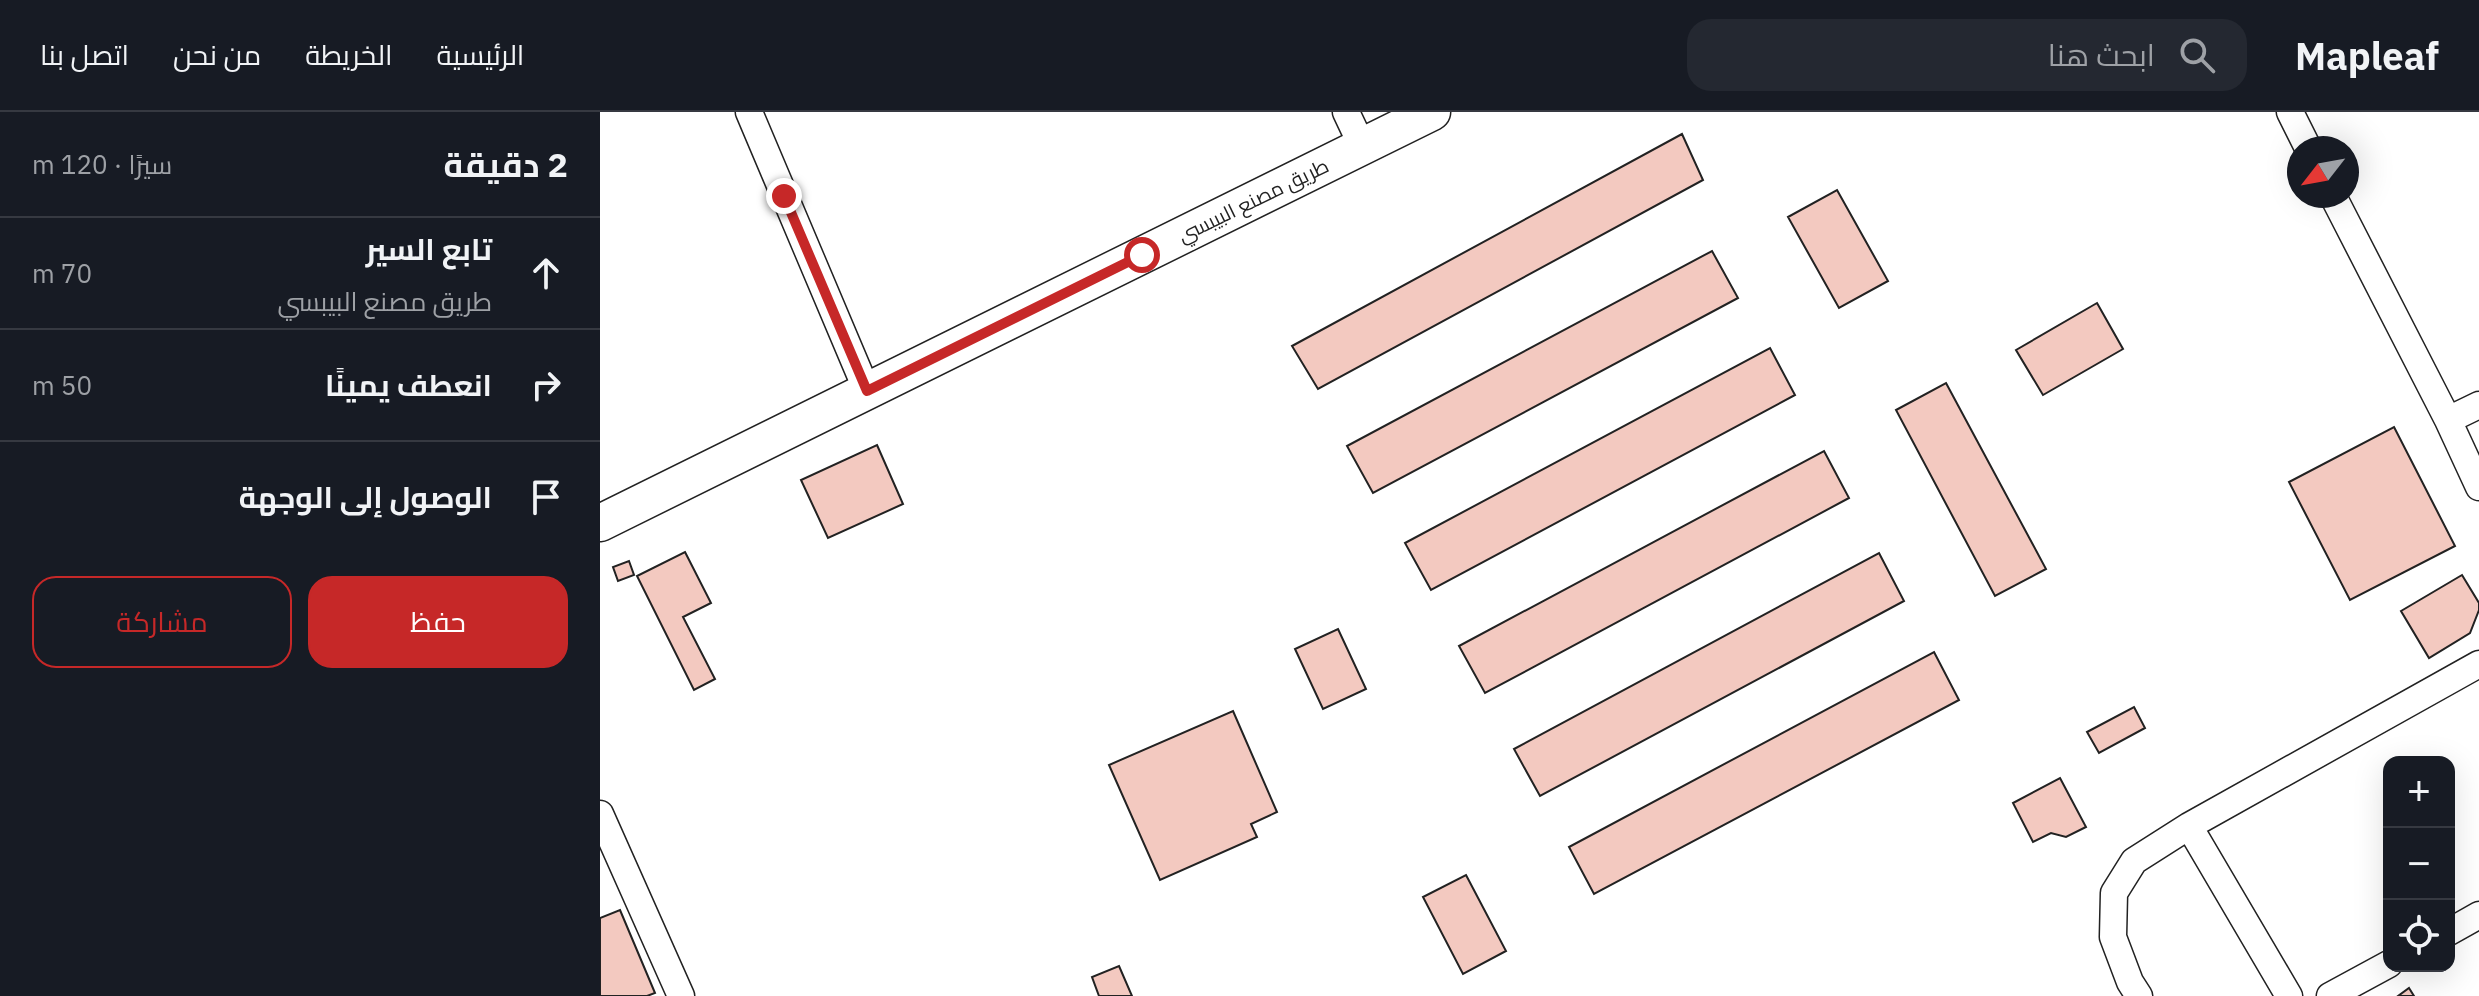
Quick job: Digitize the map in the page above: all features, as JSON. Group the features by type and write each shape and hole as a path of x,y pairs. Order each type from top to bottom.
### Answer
{"main road":[{"name":"طريق مصنع البيبسي","path":"600,523 1432,112"}],"street":[{"path":"749,112 867,391"},
{"path":"1346,112 1362,146"},
{"path":"2290,112 2302,136"},
{"path":"2339,208 2479,487"},
{"path":"2448,420 2479,405"},
{"path":"2139,996 2130,982 2113,937 2114,893 2134,861 2189,826 2479,664"},
{"path":"600,814 681,996"},
{"path":"2189,826 2289,996"},
{"path":"2455,929 2479,915"},
{"path":"2330,996 2383,967"}],"building":[{"path":"1682,134 1703,180 1318,389 1292,346"},
{"path":"1837,190 1888,281 1839,308 1788,217"},
{"path":"1712,251 1738,298 1373,493 1347,446"},
{"path":"2097,303 2123,349 2043,395 2016,350"},
{"path":"1770,348 1795,395 1431,590 1405,543"},
{"path":"1946,383 2046,569 1995,596 1896,410"},
{"path":"2394,427 2455,546 2350,600 2289,482"},
{"path":"877,445 903,504 828,538 801,480"},
{"path":"1824,451 1849,498 1485,693 1459,646"},
{"path":"685,552 711,603 683,617 715,679 694,690 637,576"},
{"path":"1879,553 1904,601 1540,796 1514,749"},
{"path":"629,561 634,575 618,581 613,567"},
{"path":"2462,575 2479,603 2470,633 2429,658 2401,611"},
{"path":"1338,629 1366,689 1323,709 1295,649"},
{"path":"1934,652 1959,700 1594,894 1569,847"},
{"path":"2134,707 2145,728 2099,753 2087,732"},
{"path":"1233,711 1277,812 1251,824 1257,837 1160,880 1109,765"},
{"path":"2060,778 2086,827 2066,837 2051,833 2033,842 2013,803"},
{"path":"1466,875 1506,951 1463,974 1423,897"},
{"path":"620,910 655,993 647,996 600,996 600,918"},
{"path":"1119,966 1132,996 1099,996 1092,977"},
{"path":"2409,988 2414,996 2398,996"}],"route":[{"path":"784,196 867,391 1142,255"}]}
